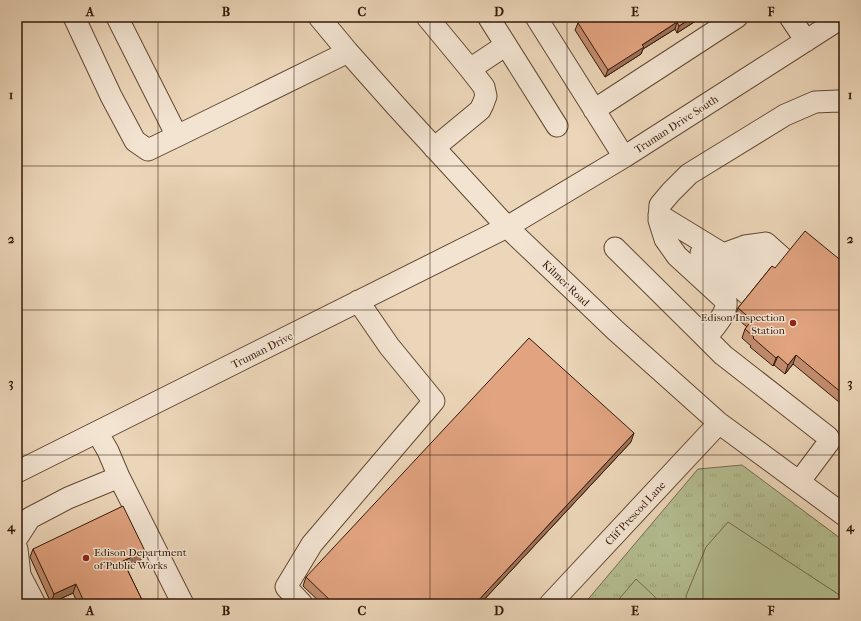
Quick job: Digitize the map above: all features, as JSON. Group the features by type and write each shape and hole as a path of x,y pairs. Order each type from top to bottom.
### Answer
{"street":[{"path":"74,17 111,96 135,141 148,150 348,52"},
{"path":"118,17 177,136"},
{"name":"Kilmer Road","path":"320,17 348,52 507,227 615,330 720,423 844,515"},
{"path":"427,17 470,68 484,87 486,96 480,110 434,148"},
{"path":"536,17 624,157"},
{"path":"594,110 737,17"},
{"path":"790,17 806,41"},
{"name":"Truman Drive South","path":"507,227 624,157 843,17"},
{"path":"489,18 557,126"},
{"path":"470,68 506,45"},
{"path":"706,338 723,315 727,307 726,301 677,256 665,238 659,220 660,206 671,192 689,174 785,115 815,102 838,100 844,102"},
{"path":"659,214 723,254 768,278"},
{"path":"659,214 768,278"},
{"name":"Truman Drive","path":"17,472 507,227"},
{"path":"723,254 745,246 766,243 768,278"},
{"path":"745,246 768,278"},
{"path":"615,248 723,355 828,437 829,442 800,482"},
{"path":"302,604 286,586 312,544 434,401 389,346 358,302"},
{"name":"Clif Prescod Lane","path":"550,604 720,423"},
{"path":"96,432 108,451 119,477 183,604"},
{"path":"17,538 30,518 68,498 119,477"},
{"path":"17,549 20,575 35,604"}],"green space":[{"path":"742,465 844,541 844,604 584,604 698,469"},
{"path":"728,522 844,598 844,604 687,604 686,596 706,547"},
{"path":"636,579 653,595 661,604 615,604"}],"building":[{"path":"585,17 693,17 679,26 677,22 642,45 644,47 608,70 578,23 586,18"},
{"name":"Edison Inspection Station","path":"805,231 844,263 844,391 842,393 796,355 788,365 778,356 776,358 745,329 752,320 738,308 772,266 775,268"},
{"path":"529,338 634,433 475,604 334,604 306,577"},
{"name":"Edison Department of Public Works","path":"123,506 145,551 123,561 144,604 85,604 76,584 54,594 33,549"}],"place":[{"name":"Edison Inspection Station","path":"793,323"},
{"name":"Edison Department of Public Works","path":"86,558"}]}
